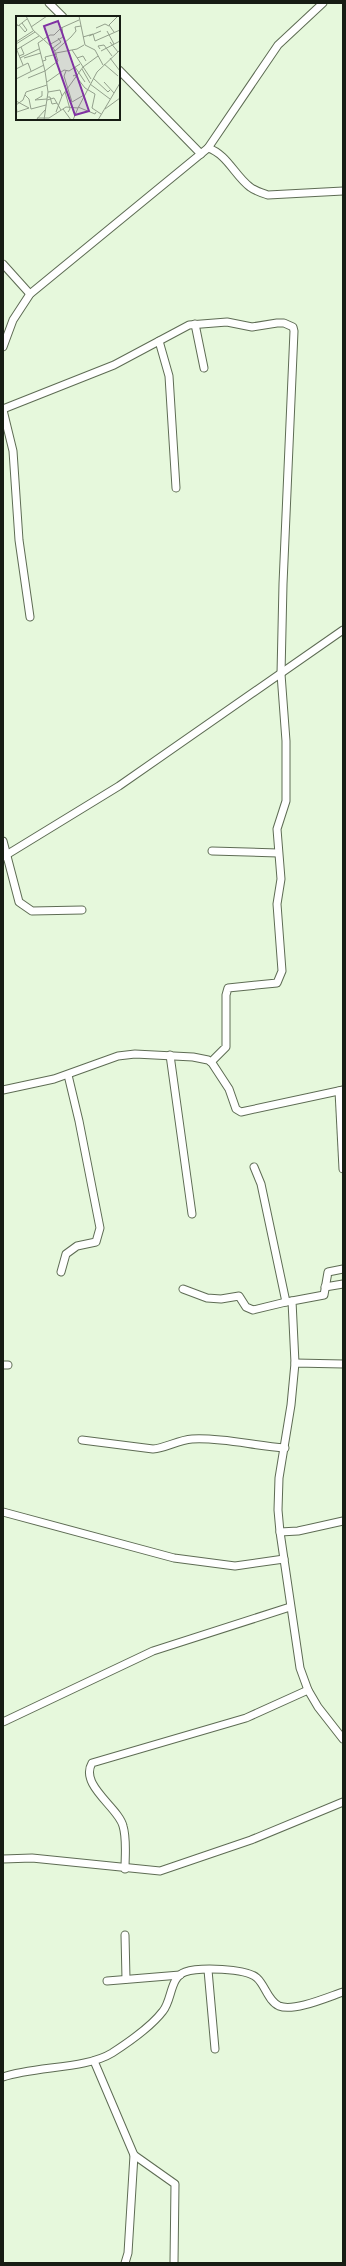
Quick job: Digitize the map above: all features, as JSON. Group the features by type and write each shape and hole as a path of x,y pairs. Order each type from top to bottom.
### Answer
{"street":[{"path":"49,3 62,16"},
{"path":"3,347 13,320 30,294 208,148 275,49 323,3"},
{"path":"120,71 201,154"},
{"path":"208,148 218,153 250,187 268,195 343,191"},
{"path":"3,264 30,294"},
{"path":"30,617 19,540 13,451 3,410 114,365 180,329 195,324 227,322 252,326 284,323 293,327 281,674 286,733 286,796 284,811 277,829 280,879 278,904 282,975 277,982 271,984 228,988 226,995 226,1047 211,1062"},
{"path":"195,324 204,368"},
{"path":"159,341 169,376 176,488"},
{"path":"5,855 119,786 343,630"},
{"path":"3,841 5,855 19,902 25,908 32,911 82,910"},
{"path":"212,851 278,853"},
{"path":"3,1090 68,1075 118,1056 135,1054 202,1058 211,1062 229,1089 236,1109 241,1112 341,1090 343,1169"},
{"path":"170,1055 192,1214"},
{"path":"61,1272 66,1254 77,1246 96,1242 100,1228 79,1121 68,1075"},
{"path":"254,1167 261,1184 289,1302 295,1363 278,1497 280,1532 290,1607 300,1668 308,1690 318,1707 343,1739"},
{"path":"183,1289 207,1298 221,1299 239,1296 246,1307 253,1310 324,1295 328,1272 343,1269"},
{"path":"326,1287 343,1284"},
{"path":"295,1363 343,1364"},
{"path":"82,1440 153,1449 164,1448 182,1440 199,1439 284,1448"},
{"path":"3,1512 174,1558 235,1566 284,1559"},
{"path":"280,1532 298,1531 343,1521"},
{"path":"3,1722 154,1651 290,1607"},
{"path":"126,1869 123,1826 93,1787 90,1767 92,1763 246,1718 308,1690"},
{"path":"3,1859 32,1858 150,1871 167,1869 251,1840 343,1802"},
{"path":"125,1935 126,1979"},
{"path":"208,1970 215,2049"},
{"path":"107,1981 180,1975 192,1971 233,1970 252,1974 261,1982 274,2003 284,2007 316,2002 343,1992"},
{"path":"3,2077 28,2070 94,2061 112,2052 164,2010 180,1975"},
{"path":"94,2061 134,2154 128,2253 125,2263"},
{"path":"134,2154 175,2184 174,2263"}]}
